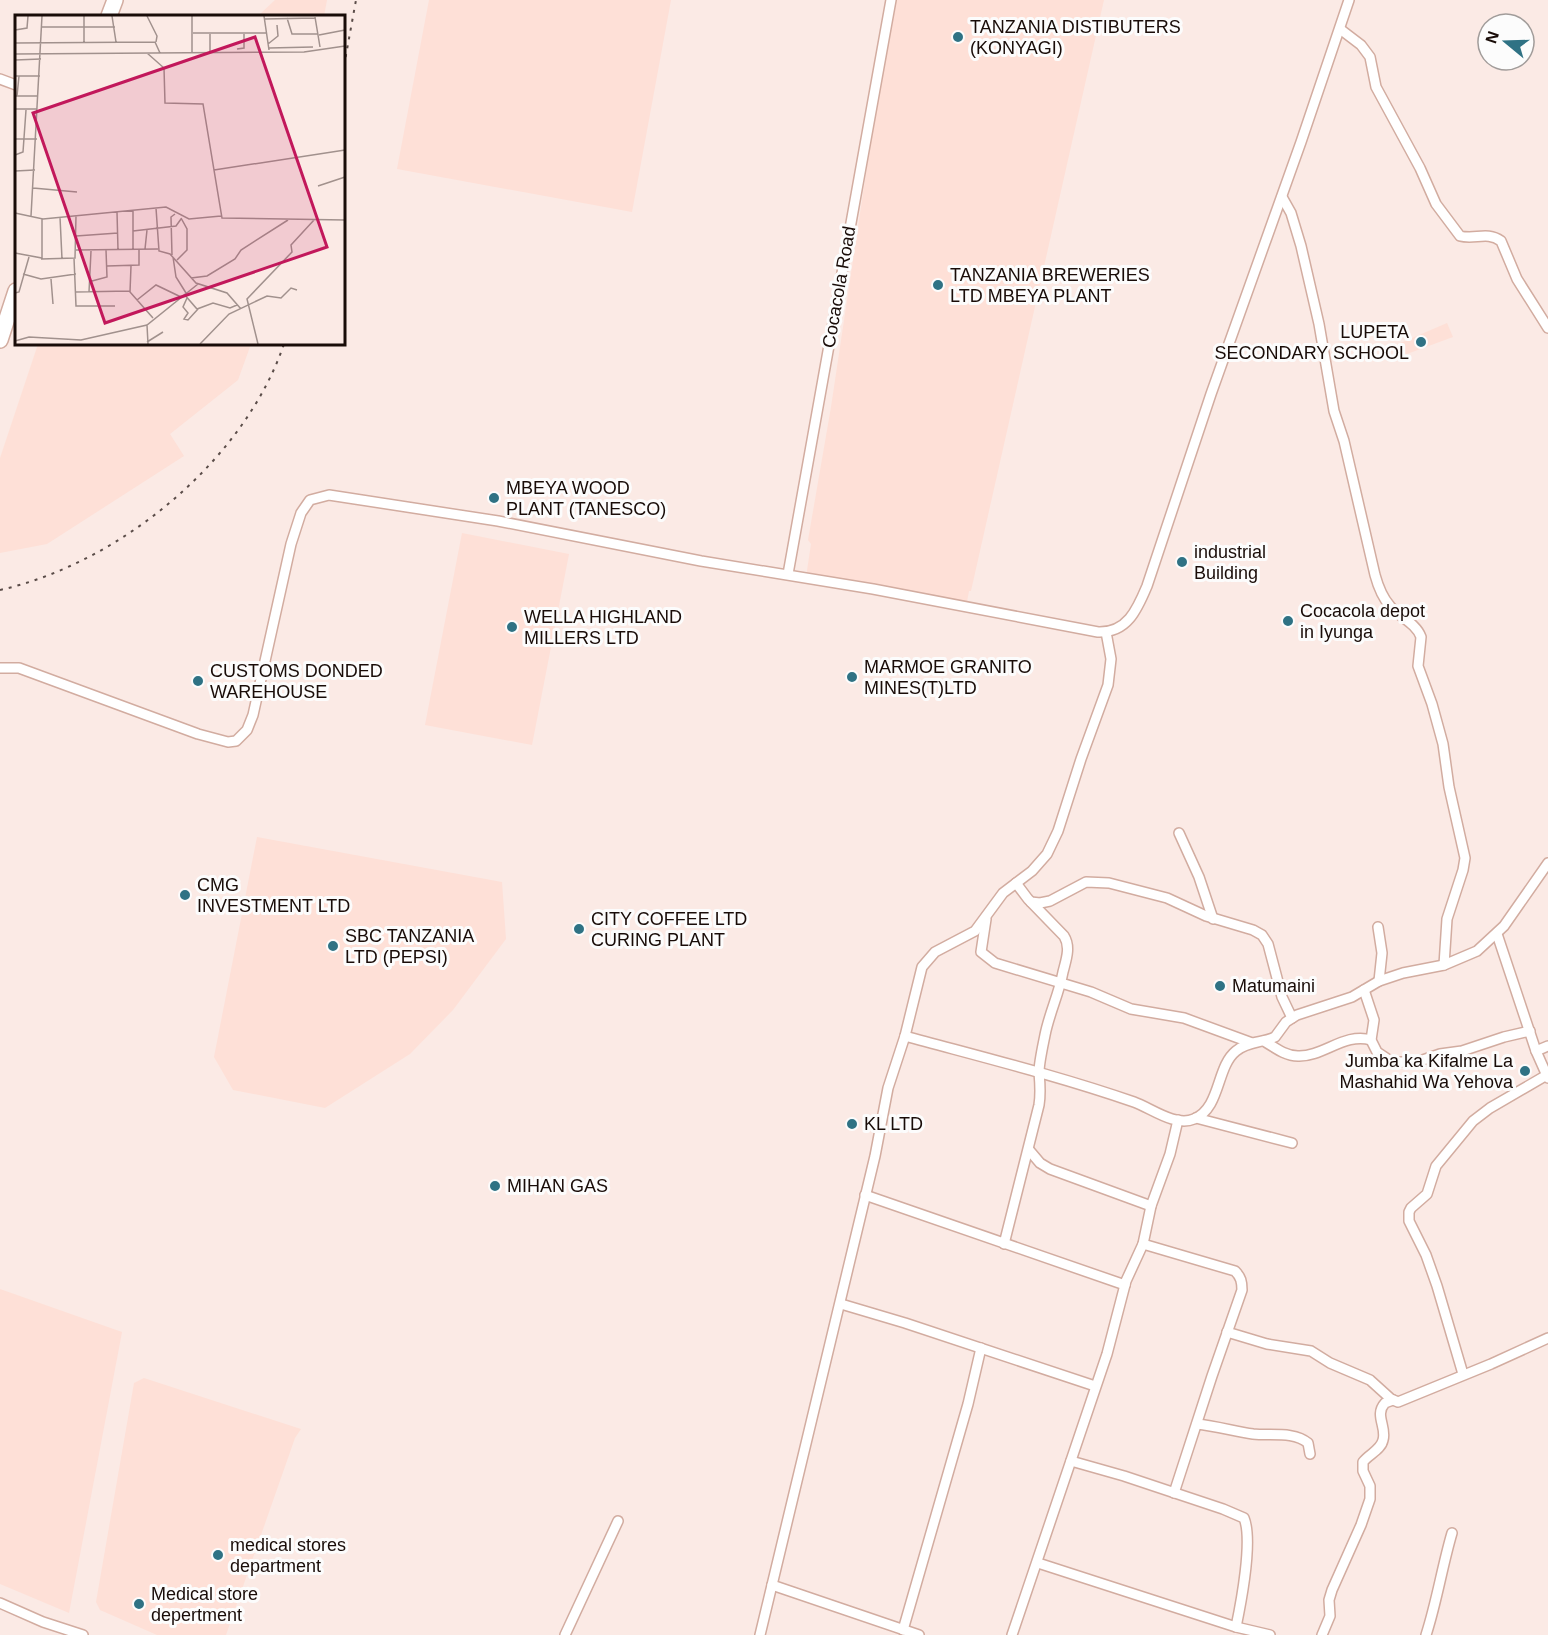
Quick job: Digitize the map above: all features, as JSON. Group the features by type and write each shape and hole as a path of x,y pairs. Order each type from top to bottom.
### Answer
{"highway":[{"path":"110,15 115,0"},
{"path":"1,333 15,294"}],"street":[{"name":"Cocacola Road","path":"788,574 891,0"},
{"path":"0,668 19,668 198,734 228,742 236,741 247,730 258,699 296,525 306,504 322,496 350,497 477,518 701,561 788,574 1106,632 1117,629 1126,624 1140,601 1349,0"},
{"path":"1340,28 1361,45 1370,57 1376,87 1420,168 1436,204 1460,236 1491,236 1501,241 1517,279 1548,328"},
{"path":"0,79 15,85"},
{"path":"1282,197 1291,213 1301,246 1319,324 1334,411 1344,441 1375,575 1382,594 1391,607 1414,626 1421,637 1418,666 1443,744 1449,787 1465,858 1447,919 1444,965"},
{"path":"760,1635 879,1141 888,1088 905,1036 920,972 925,962 935,952 968,936 986,918 998,899 1047,854 1058,831 1108,685 1111,659 1106,632"},
{"path":"1179,833 1199,877 1213,919"},
{"path":"1196,1118 1210,1103 1232,1055 1237,1050 1275,1037 1292,1018 1341,1001 1379,981 1444,965 1469,955 1497,934 1548,863"},
{"path":"1031,902 1045,903 1080,884 1099,882 1167,898 1213,919 1253,930 1265,939 1282,997 1292,1018"},
{"path":"1004,1244 1041,1098 1039,1072 1047,1025 1061,983 1067,951 1067,940 1016,883"},
{"path":"986,918 981,947 984,957 995,963 1091,992 1131,1009 1175,1016 1252,1043"},
{"path":"1378,927 1382,953 1379,981"},
{"path":"1463,1374 1440,1293 1426,1255 1409,1221 1409,1212 1427,1194 1436,1166 1473,1121 1490,1108 1547,1076 1536,1051 1497,934"},
{"path":"1364,990 1374,1020 1371,1040 1377,1052 1392,1062 1407,1063 1440,1054 1461,1052 1504,1037 1530,1031"},
{"path":"905,1036 1039,1072 1131,1101 1178,1120 1196,1118 1292,1143"},
{"path":"1264,1041 1281,1051 1300,1056 1345,1041 1371,1040"},
{"path":"1536,1051 1548,1046"},
{"path":"1012,1635 1113,1334 1125,1285 1143,1244 1151,1206 1170,1154 1178,1120"},
{"path":"1029,1150 1040,1163 1050,1169 1151,1206"},
{"path":"865,1196 1125,1285"},
{"path":"1143,1244 1235,1271 1240,1276 1242,1290 1174,1493"},
{"path":"840,1304 905,1323 1095,1386"},
{"path":"1227,1332 1267,1344 1311,1351 1330,1363 1370,1380 1393,1400"},
{"path":"1322,1635 1330,1616 1329,1600 1332,1590 1370,1499 1370,1486 1363,1462 1381,1445 1384,1434 1380,1422 1380,1410 1385,1403 1393,1400 1402,1401 1548,1338"},
{"path":"903,1630 968,1404 981,1348"},
{"path":"1197,1424 1251,1434 1302,1439 1308,1443 1310,1454"},
{"path":"1071,1461 1174,1493 1244,1518 1247,1545 1236,1627"},
{"path":"564,1635 618,1521"},
{"path":"1426,1635 1452,1533"},
{"path":"1038,1563 1236,1627 1270,1635"},
{"path":"772,1585 919,1635"},
{"path":"0,1604 43,1622 83,1635"}],"shaded area":[{"path":"275,0 327,0 324,15 259,15"},
{"path":"429,0 671,0 632,212 397,169"},
{"path":"892,0 1104,0 966,607 806,577 811,544 808,540 831,407"},
{"name":"LUPETA SECONDARY SCHOOL","path":"1447,323 1453,337 1396,358 1391,347"},
{"path":"38,345 251,345 238,380 170,434 184,456 47,544 0,553 0,458"},
{"path":"462,533 569,554 532,745 425,725"},
{"path":"257,837 502,882 506,939 453,1010 410,1054 325,1108 233,1090 214,1057"},
{"path":"0,1289 122,1332 69,1613 0,1584"},
{"path":"144,1378 301,1429 295,1438 226,1635 157,1635 100,1610 96,1602 134,1383"}],"railway":[{"path":"345,60 356,0"},
{"path":"0,590 45,576 89,557 132,531 172,501 208,466 240,428 265,387 284,345"}],"place":[{"name":"TANZANIA DISTIBUTERS (KONYAGI)","path":"958,37"},
{"name":"TANZANIA BREWERIES LTD MBEYA PLANT","path":"938,285"},
{"name":"LUPETA SECONDARY SCHOOL","path":"1421,342"},
{"name":"MBEYA WOOD PLANT (TANESCO)","path":"494,498"},
{"name":"industrial Building","path":"1182,562"},
{"name":"Cocacola depot in Iyunga","path":"1288,621"},
{"name":"WELLA HIGHLAND MILLERS LTD","path":"512,627"},
{"name":"MARMOE GRANITO MINES(T)LTD","path":"852,677"},
{"name":"CUSTOMS DONDED WAREHOUSE","path":"198,681"},
{"name":"CMG INVESTMENT LTD","path":"185,895"},
{"name":"CITY COFFEE LTD CURING PLANT","path":"579,929"},
{"name":"SBC TANZANIA LTD (PEPSI)","path":"333,946"},
{"name":"Matumaini","path":"1220,986"},
{"name":"Jumba ka Kifalme La Mashahid Wa Yehova","path":"1525,1071"},
{"name":"KL LTD","path":"852,1124"},
{"name":"MIHAN GAS","path":"495,1186"},
{"name":"medical stores department","path":"218,1555"},
{"name":"Medical store depertment","path":"139,1604"}]}
